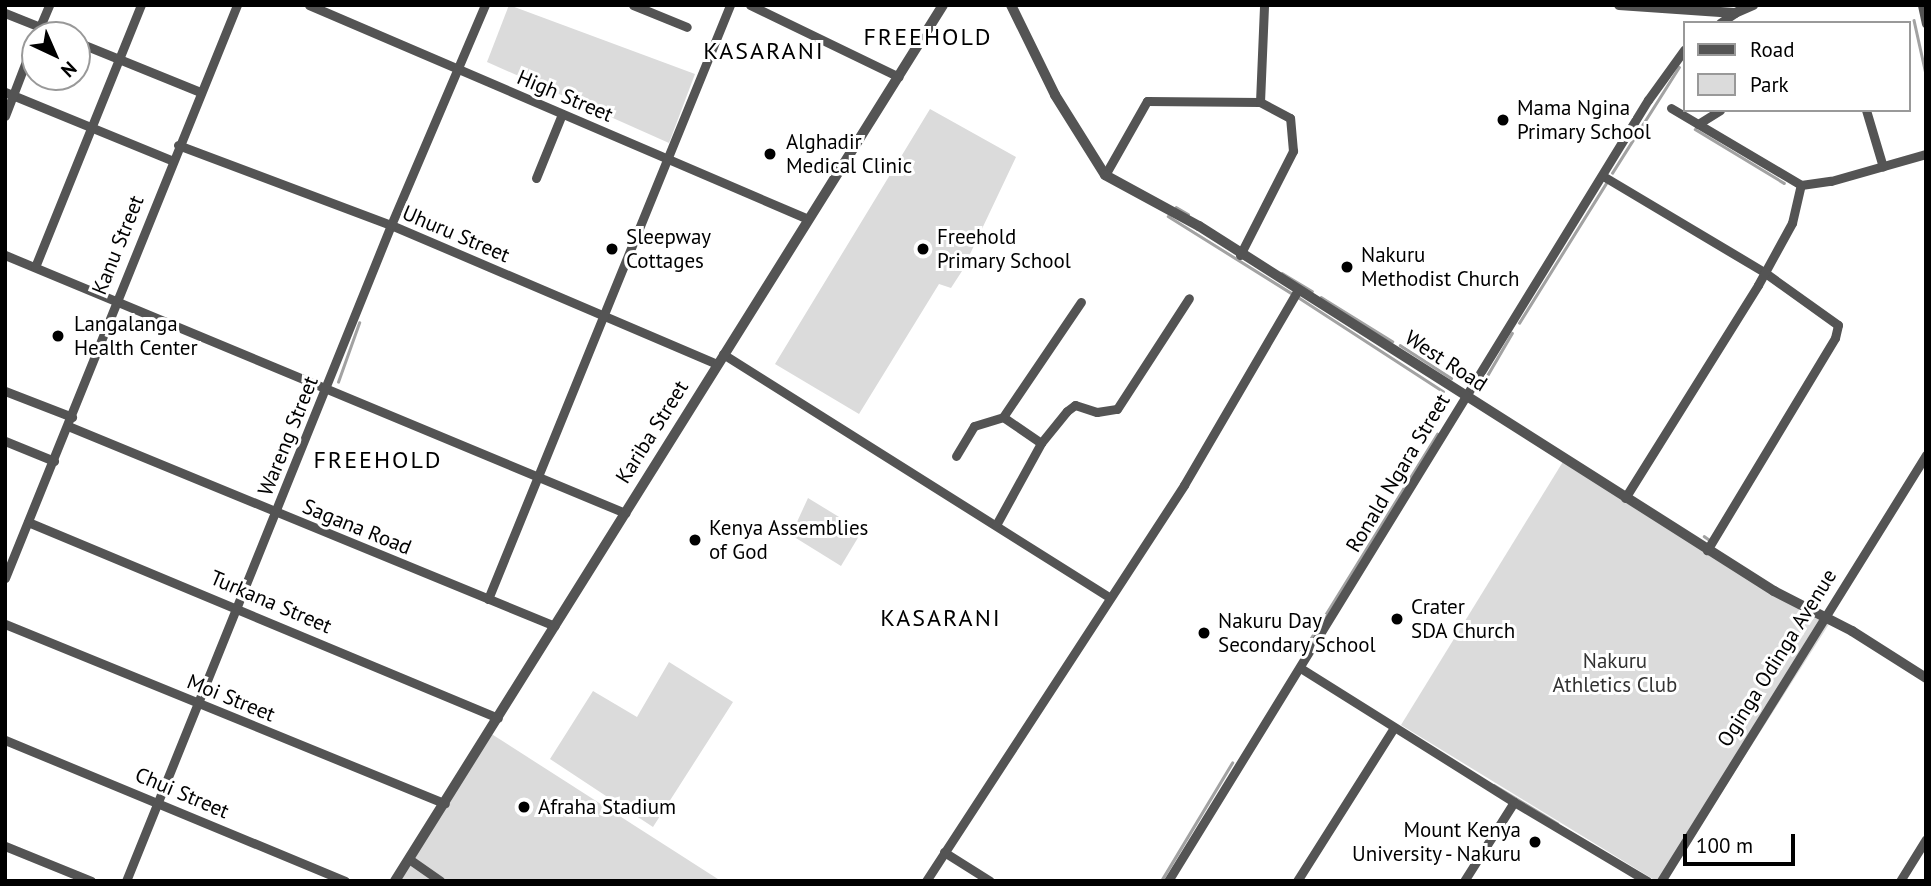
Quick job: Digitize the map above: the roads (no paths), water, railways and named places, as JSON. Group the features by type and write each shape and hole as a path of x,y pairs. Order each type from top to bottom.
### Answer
{"street":[{"path":"35,267 141,5"},
{"name":"Kanu Street","path":"5,578 70,422 171,160 237,5"},
{"name":"High Street","path":"309,5 562,114 668,156 808,219"},
{"name":"Wareng Street","path":"126,881 391,225 460,70 485,5"},
{"path":"633,5 687,27"},
{"path":"488,599 540,477 730,5"},
{"path":"750,5 899,77"},
{"name":"Kariba Street","path":"395,881 943,5"},
{"path":"1260,102 1264,5"},
{"path":"1619,5 1735,13"},
{"path":"1723,21 1753,5"},
{"name":"West Road","path":"1011,7 1055,95 1105,174 1298,290 1707,550 1822,618 1852,631 1926,678"},
{"path":"1924,10 1926,24"},
{"path":"5,13 21,23"},
{"path":"91,48 200,92"},
{"name":"Ronald Ngara Street","path":"1168,881 1302,669 1603,176 1682,53"},
{"path":"5,116 9,93 21,67"},
{"path":"9,93 171,160"},
{"path":"1105,174 1147,101 1260,102 1288,115 1293,151 1240,255"},
{"path":"1671,108 1801,185 1883,167 1926,154"},
{"path":"1698,124 1717,112"},
{"path":"1867,112 1883,167"},
{"path":"536,178 562,114"},
{"name":"Uhuru Street","path":"178,145 391,225 604,315 720,359 996,525 1110,598"},
{"path":"1603,176 1764,272 1834,320 1838,330 1707,550"},
{"path":"1625,498 1792,223 1801,185"},
{"path":"5,255 114,304 625,513"},
{"path":"926,881 1208,446 1298,290"},
{"path":"996,525 1041,443 1075,405 1097,412 1117,409 1189,298"},
{"path":"956,456 974,426 1003,417 1082,302"},
{"name":"Sagana Road","path":"5,391 275,513 555,626"},
{"path":"1003,417 1041,443"},
{"path":"5,441 54,461"},
{"name":"Oginga Odinga Avenue","path":"1661,881 1822,618 1926,455"},
{"name":"Turkana Street","path":"28,522 237,606 498,718"},
{"name":"Moi Street","path":"5,624 445,804"},
{"path":"1302,669 1393,729 1647,881"},
{"path":"1297,881 1393,729"},
{"name":"Chui Street","path":"5,740 345,881"},
{"path":"1464,881 1514,802"},
{"path":"1900,881 1926,839"},
{"path":"5,846 91,881"},
{"path":"944,852 990,881"},
{"path":"409,859 440,881"}],"waterway":[{"path":"1914,20 1926,74"},
{"path":"1612,173 1679,67"},
{"path":"1695,129 1784,183"},
{"path":"1519,323 1606,183"},
{"path":"1176,207 1188,214"},
{"path":"1168,216 1293,294"},
{"path":"1282,273 1312,291"},
{"path":"1298,297 1443,391"},
{"path":"1321,297 1392,341"},
{"path":"338,382 359,323"},
{"path":"1481,386 1512,333"},
{"path":"1400,345 1451,378"},
{"path":"1298,651 1303,651 1437,434"},
{"path":"1704,536 1711,541"},
{"path":"1161,881 1232,763"},
{"path":"1494,785 1557,823"}],"place":[{"name":"Mama Ngina Primary School","path":"1503,120"},
{"name":"Alghadir Medical Clinic","path":"770,154"},
{"name":"Sleepway Cottages","path":"612,249"},
{"name":"Freehold Primary School","path":"923,249"},
{"name":"Nakuru Methodist Church","path":"1347,267"},
{"name":"Langalanga Health Center","path":"58,336"},
{"name":"Kenya Assemblies of God","path":"695,540"},
{"name":"Crater SDA Church","path":"1397,619"},
{"name":"Nakuru Day Secondary School","path":"1204,633"},
{"name":"Afraha Stadium","path":"524,807"},
{"name":"Mount Kenya University - Nakuru","path":"1535,842"}],"district":[{"name":"FREEHOLD","path":"928,37"},
{"name":"KASARANI","path":"764,51"},
{"name":"FREEHOLD","path":"378,460"},
{"name":"KASARANI","path":"941,618"}],"park label":[{"name":"Nakuru Athletics Club","path":"1615,673"}]}
